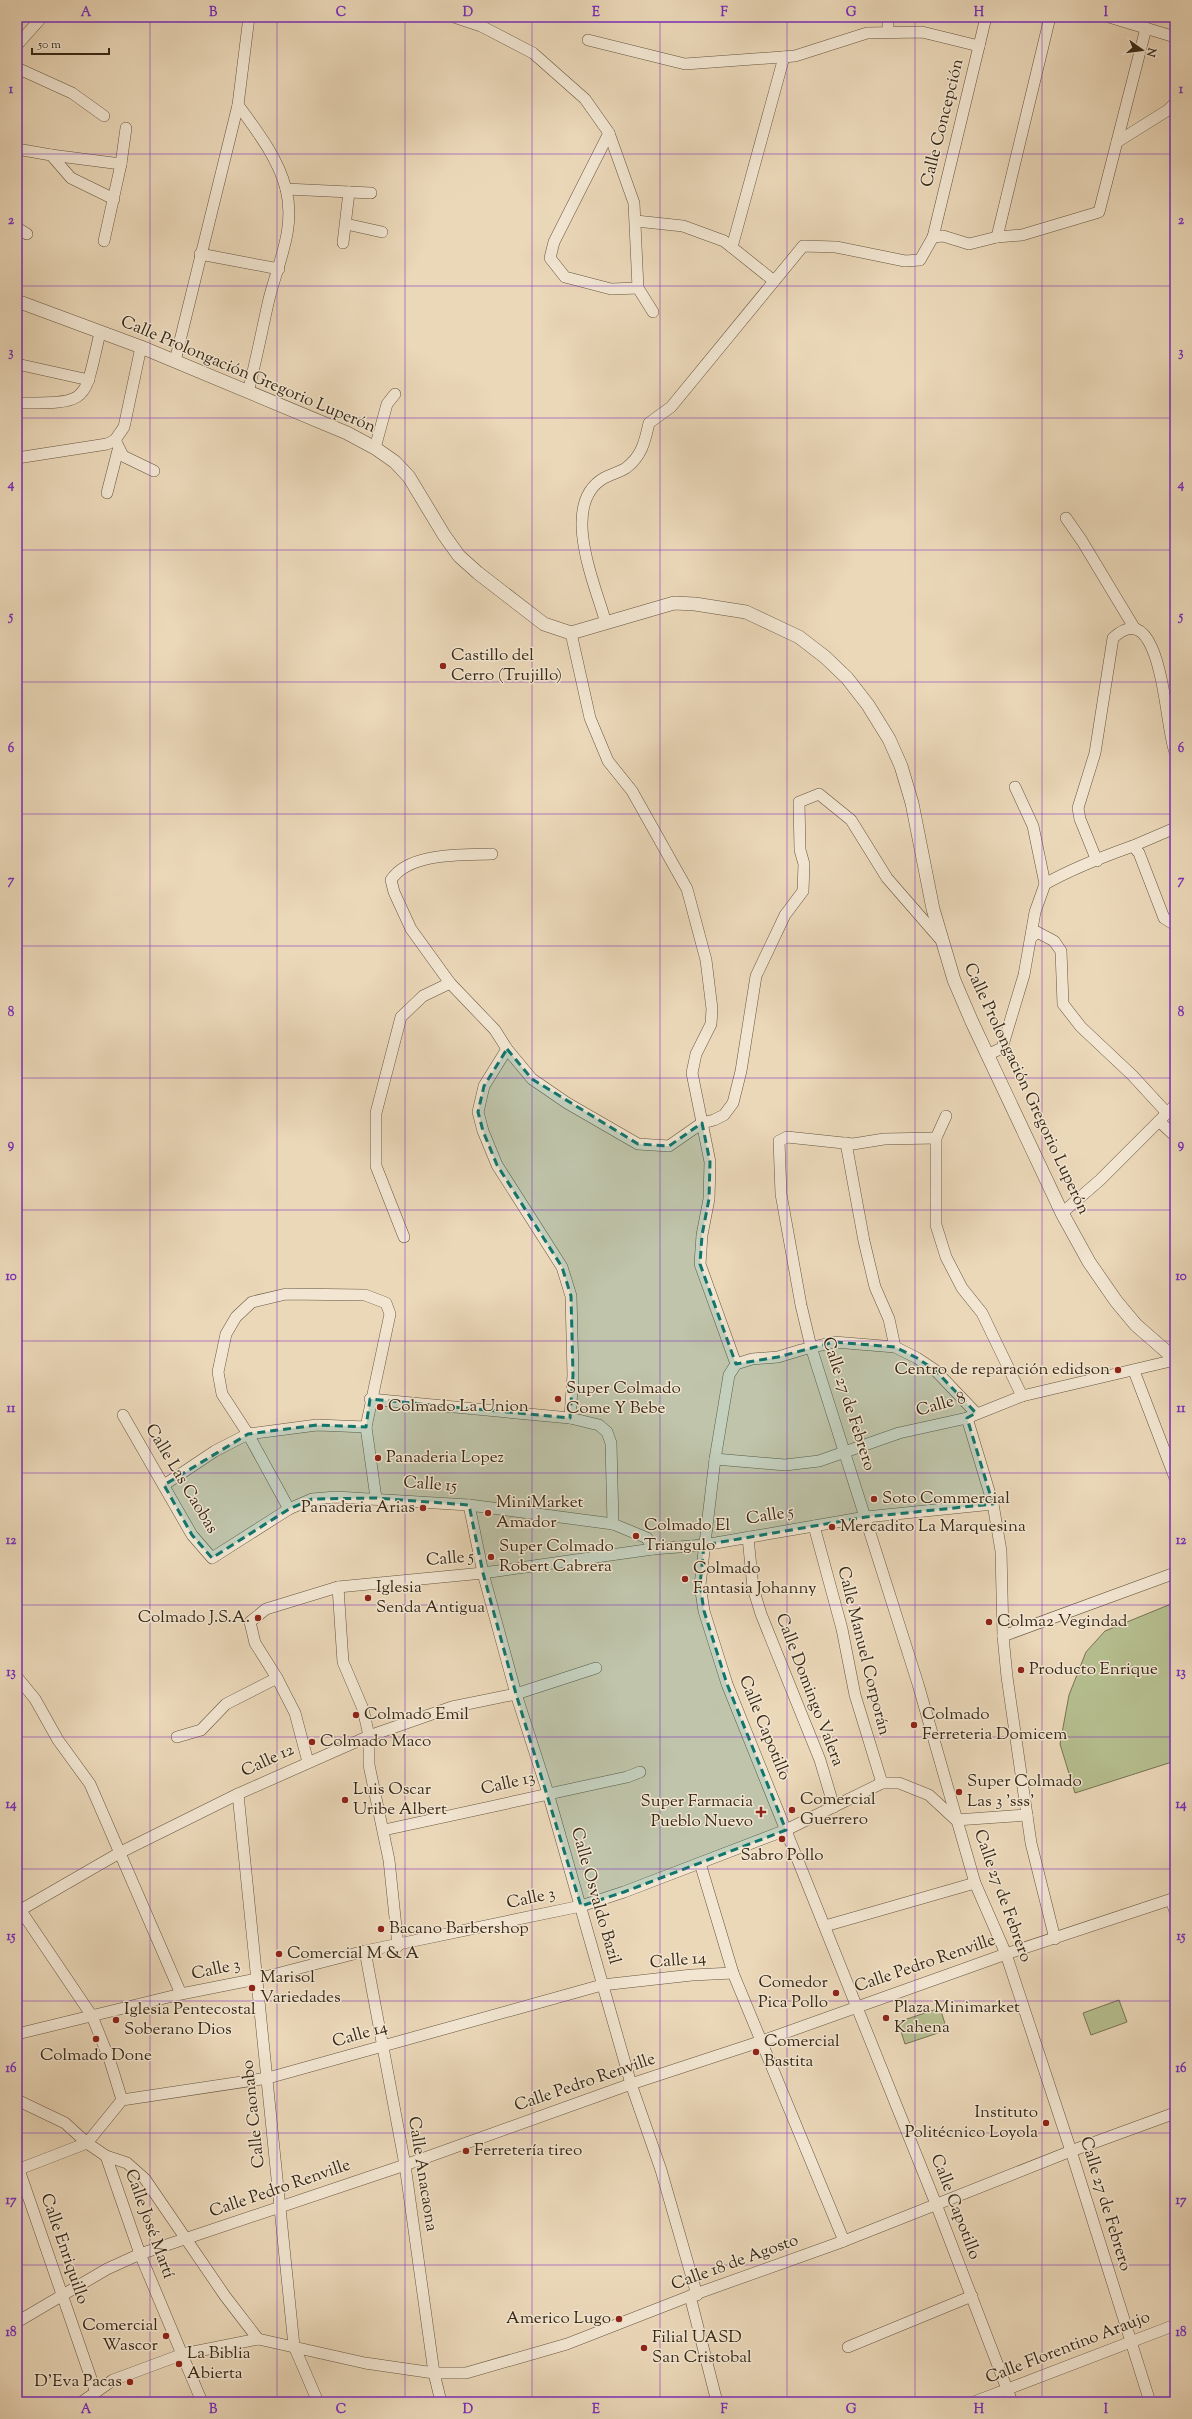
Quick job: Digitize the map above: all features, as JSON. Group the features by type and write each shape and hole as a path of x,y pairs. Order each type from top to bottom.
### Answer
{"street":[{"path":"17,45 21,32 42,17"},
{"path":"175,361 200,254 238,105 249,17"},
{"path":"454,17 481,26 533,53 585,99 609,133 634,203 638,288 653,312"},
{"path":"888,17 888,32"},
{"name":"Calle Concepción","path":"774,281 803,246 836,247 905,261 920,260 933,237 986,17"},
{"path":"997,237 1050,17"},
{"path":"1114,18 1175,37"},
{"path":"933,237 943,236 969,244 997,237 1022,235 1100,212 1146,28"},
{"path":"588,40 685,64 795,56 867,32 922,32 979,46"},
{"path":"732,247 784,57"},
{"path":"17,68 72,93 104,116"},
{"path":"238,105 264,141 286,190 288,214 285,248 270,298 248,392"},
{"path":"1117,142 1173,108"},
{"path":"104,241 121,164 126,128"},
{"path":"609,133 554,242 550,258 565,277 611,289 638,288"},
{"path":"17,150 121,164"},
{"path":"50,155 71,178 114,199"},
{"path":"286,190 371,193"},
{"path":"342,243 346,224 349,192"},
{"path":"606,623 585,548 580,522 587,493 603,478 626,468 644,448 649,423 671,407 774,281 724,241 683,226 636,221"},
{"path":"346,224 382,232"},
{"path":"200,254 278,270"},
{"name":"Calle Prolongación Gregorio Luperón","path":"17,301 141,347 347,433 375,448 395,462 409,477 444,535 473,569 544,624 571,633 674,603 724,608 746,612 799,637 825,657 847,678 868,705 889,739 901,766 912,803 922,860 940,939 954,980 987,1055 1062,1213 1089,1262 1116,1301 1136,1324 1175,1359"},
{"path":"17,403 62,403 76,399 83,394 89,380 100,333"},
{"path":"107,494 117,445 124,427 141,347"},
{"path":"17,364 89,380"},
{"path":"375,448 387,404 396,394"},
{"path":"17,458 107,444 117,445 130,460 154,471"},
{"path":"1066,518 1082,541 1135,629"},
{"path":"1097,861 1080,819 1078,808 1094,753 1113,638 1121,630 1135,629 1142,632 1150,642 1164,686 1175,752"},
{"path":"571,633 590,718 608,761 632,791 687,890 706,960 712,1009 711,1024 696,1054 692,1073 710,1162 709,1199 702,1235 700,1264 736,1364 752,1359 778,1358 811,1347 834,1342 895,1347 917,1358 934,1370 971,1415 993,1504 1001,1551 1003,1636 1031,1843 1055,1939"},
{"path":"987,1055 1002,1048 1024,975 1035,912 1045,884 1033,826 1015,786"},
{"path":"492,854 433,857 397,872 392,880 394,892 411,929 450,983 495,1030 507,1049 532,1079 568,1103 638,1144 669,1146 702,1123 714,1120 724,1115 733,1103 741,1071 756,976 782,921 803,891 804,864 800,850 799,802 819,794 851,820 887,878 940,939"},
{"path":"1045,884 1078,866 1097,861 1175,828"},
{"path":"1133,846 1139,853 1164,918 1175,925"},
{"path":"1031,938 1037,932 1054,941 1061,951 1063,1004 1081,1027 1132,1074 1167,1113 1175,1136"},
{"path":"404,1237 376,1166 376,1114 401,1017 423,996 450,983"},
{"path":"507,1049 484,1086 478,1112 483,1132 497,1165 562,1267 570,1296 573,1375 570,1418"},
{"path":"1062,1213 1100,1180 1167,1113"},
{"path":"946,1116 936,1138 936,1225 946,1257 962,1288 982,1313 1022,1396"},
{"name":"Calle 27 de Febrero","path":"846,1143 798,1137 787,1137 779,1141 781,1194 801,1305 811,1347 845,1450 918,1684 975,1883 1006,1954 1071,2151 1150,2402"},
{"path":"895,1347 889,1319 875,1286 864,1241 846,1143 853,1144 884,1139 936,1138"},
{"path":"289,1509 248,1434 222,1394 218,1372 226,1334 236,1317 252,1302 286,1294 364,1295 386,1303 390,1314 370,1399 366,1427 376,1498"},
{"name":"Calle 8","path":"715,1459 785,1465 819,1461 845,1450 971,1415 1022,1396 1134,1371 1175,1359"},
{"name":"Calle Capotillo","path":"736,1364 729,1375 715,1459 700,1585 704,1611 727,1684 936,2204 1012,2402"},
{"path":"1134,1371 1175,1478"},
{"path":"370,1399 570,1418 600,1425 607,1432 611,1451 613,1524"},
{"name":"Calle Las Caobas","path":"123,1415 192,1535 212,1558"},
{"path":"164,1485 215,1451 248,1434 317,1426 366,1427"},
{"name":"Calle 15","path":"212,1558 289,1509 312,1499 376,1498 469,1505 613,1524 647,1538 653,1549"},
{"name":"Calle 5","path":"277,1678 255,1643 250,1622 266,1609 338,1587 483,1573 653,1549 704,1545 866,1517 993,1504"},
{"name":"Calle Osvaldo Bazil","path":"469,1505 483,1573 516,1694 548,1793 631,2084 661,2170 693,2296 717,2402"},
{"name":"Calle Manuel Corporán","path":"814,1526 842,1629 855,1695 882,1783"},
{"name":"Calle Domingo Valera","path":"748,1537 753,1588 761,1614 820,1760 834,1807"},
{"path":"1003,1636 1175,1573"},
{"path":"338,1587 344,1662 364,1709 369,1736 369,1765 384,1830 398,1946"},
{"name":"Calle 12","path":"18,1909 122,1852 238,1794 369,1736 452,1707 516,1694 596,1668"},
{"path":"17,1677 34,1698 58,1740 90,1784 122,1852 181,1994"},
{"path":"177,1738 201,1730 226,1704 277,1678 295,1713 308,1762"},
{"name":"Calle 13","path":"384,1830 548,1793 627,1777 640,1772"},
{"name":"Calle 3","path":"17,2034 181,1994 257,1979 364,1951 398,1946 581,1906 624,1892 786,1830 882,1783 899,1783 929,1795 956,1820"},
{"name":"Calle Caonabo","path":"238,1794 294,2346 318,2402"},
{"path":"956,1820 1027,1815"},
{"path":"700,1863 733,1973 844,2241"},
{"path":"825,1926 975,1883"},
{"path":"1173,1899 1175,1911"},
{"name":"Calle Pedro Renville","path":"17,2322 107,2269 140,2254 405,2165 631,2084 762,2041 1006,1954 1173,1899"},
{"path":"18,1909 92,2016 110,2061 122,2100 87,2143 18,2168"},
{"name":"Calle Anacaona","path":"364,1951 384,2046 405,2165 434,2373 441,2402"},
{"name":"Calle 14","path":"122,2100 268,2078 602,1985 733,1973"},
{"name":"Calle José Martí","path":"17,2100 65,2123 87,2143 106,2156 140,2254 202,2402"},
{"name":"Calle 18 de Agosto","path":"258,2339 365,2363 434,2373 466,2373 567,2344 844,2241 1071,2151 1175,2113"},
{"path":"82,2402 95,2390 112,2380 183,2354 258,2339 145,2180 127,2163 106,2156"},
{"name":"Calle Enriquillo","path":"18,2168 95,2390"},
{"path":"848,2347 972,2296"},
{"name":"Calle Florentino Araujo","path":"974,2402 1175,2325"}],"highlighted area":[{"path":"507,1049 532,1079 638,1144 669,1146 702,1123 710,1162 709,1199 702,1235 700,1264 736,1364 778,1357 834,1342 895,1347 917,1358 935,1370 976,1413 967,1418 993,1504 866,1517 704,1545 700,1585 704,1611 727,1684 786,1830 624,1892 581,1906 516,1694 483,1573 469,1505 376,1498 312,1499 289,1509 212,1558 192,1535 164,1485 248,1434 317,1425 366,1427 370,1399 570,1418 573,1375 571,1296 562,1267 497,1165 483,1131 478,1112 484,1086"}],"green space":[{"path":"1171,1604 1175,1615 1175,1761 1075,1793 1060,1744 1069,1695 1086,1652 1105,1631"},
{"path":"1119,2000 1127,2022 1091,2035 1083,2013"},
{"path":"940,2008 947,2030 905,2044 898,2022"}],"place":[{"name":"Castillo del Cerro (Trujillo)","path":"443,666"},
{"name":"Centro de reparación edidson","path":"1118,1370"},
{"name":"Super Colmado Come Y Bebe","path":"558,1399"},
{"name":"Colmado La Union","path":"380,1407"},
{"name":"Panaderia Lopez","path":"378,1458"},
{"name":"Soto Commercial","path":"874,1499"},
{"name":"Panaderia Arias","path":"423,1508"},
{"name":"MiniMarket Amador","path":"488,1513"},
{"name":"Mercadito La Marquesina","path":"832,1527"},
{"name":"Colmado El Triangulo","path":"636,1536"},
{"name":"Super Colmado Robert Cabrera","path":"491,1557"},
{"name":"Colmado Fantasia Johanny","path":"685,1579"},
{"name":"Iglesia Senda Antigua","path":"368,1598"},
{"name":"Colmado J.S.A.","path":"258,1618"},
{"name":"Colma2 Vegindad","path":"989,1622"},
{"name":"Producto Enrique","path":"1021,1670"},
{"name":"Colmado Emil","path":"356,1715"},
{"name":"Colmado Ferreteria Domicem","path":"914,1725"},
{"name":"Colmado Maco","path":"312,1742"},
{"name":"Super Colmado Las 3 'sss'","path":"959,1792"},
{"name":"Luis Oscar Uribe Albert","path":"345,1800"},
{"name":"Comercial Guerrero","path":"792,1810"},
{"name":"Super Farmacia Pueblo Nuevo","path":"761,1812"},
{"name":"Sabro Pollo","path":"782,1839"},
{"name":"Bacano Barbershop","path":"381,1929"},
{"name":"Comercial M & A","path":"279,1954"},
{"name":"Marisol Variedades","path":"252,1988"},
{"name":"Comedor Pica Pollo","path":"836,1993"},
{"name":"Plaza Minimarket Kahena","path":"886,2018"},
{"name":"Iglesia Pentecostal Soberano Dios","path":"116,2020"},
{"name":"Colmado Done","path":"96,2039"},
{"name":"Comercial Bastita","path":"756,2052"},
{"name":"Instituto Politécnico Loyola","path":"1046,2123"},
{"name":"Ferretería tireo","path":"466,2151"},
{"name":"Americo Lugo","path":"619,2319"},
{"name":"Comercial Wascor","path":"166,2336"},
{"name":"Filial UASD San Cristobal","path":"644,2348"},
{"name":"La Biblia Abierta","path":"179,2364"},
{"name":"D'Eva Pacas","path":"130,2382"}]}
